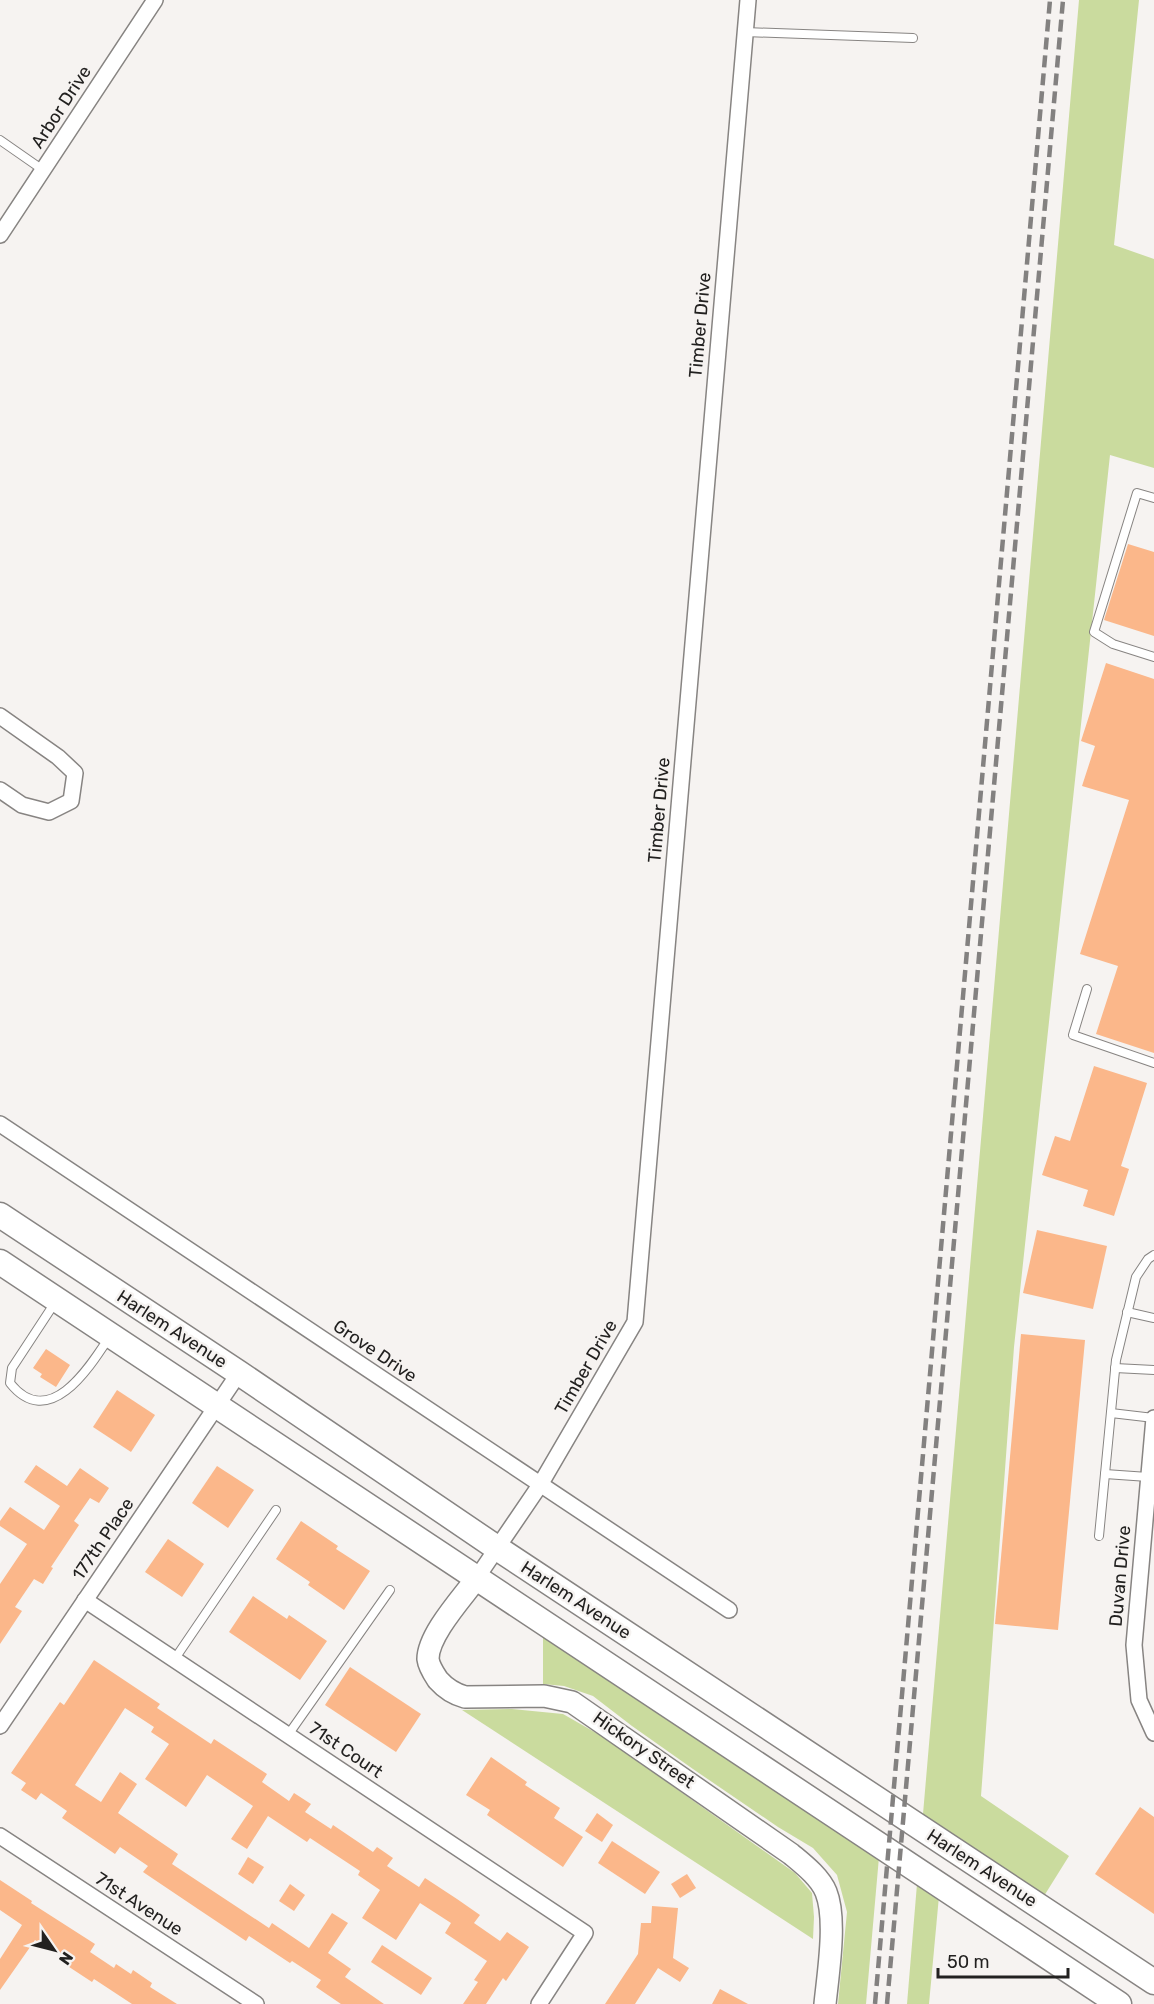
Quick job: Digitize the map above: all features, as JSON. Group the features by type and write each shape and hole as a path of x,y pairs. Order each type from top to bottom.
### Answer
{"main road":[{"name":"Harlem Avenue","path":"0,1215 497,1548 1154,1982"},
{"name":"Harlem Avenue","path":"0,1262 1119,2004"}],"street":[{"name":"Arbor Drive","path":"1,230 155,0"},
{"name":"Timber Drive","path":"476,1579 540,1485 635,1322 748,0"},
{"path":"0,716 58,757 75,773 71,801 49,812 22,805 0,790"},
{"name":"Grove Drive","path":"0,1124 729,1610"},
{"name":"177th Place","path":"0,1726 239,1373"},
{"name":"Duvan Drive","path":"1154,1418 1134,1645 1139,1700 1154,1733"},
{"name":"Hickory Street","path":"476,1579 437,1632 430,1648 428,1660 432,1671 441,1683 454,1694 465,1697 544,1696 572,1702 791,1854 826,1890 831,1914 825,2004"},
{"name":"71st Court","path":"85,1600 585,1933 539,2004"},
{"name":"71st Avenue","path":"0,1836 256,2004"}],"lane":[{"path":"745,32 914,38"},
{"path":"0,140 43,170"},
{"path":"1154,498 1137,493 1094,632 1113,644 1154,657"},
{"path":"1087,989 1073,1035 1154,1063"},
{"path":"1100,1536 1115,1368 1126,1312 1136,1277 1148,1259 1154,1256"},
{"path":"57,1299 12,1368 10,1383 16,1390 37,1402 46,1401 64,1393 91,1366 111,1335"},
{"path":"1126,1312 1154,1318"},
{"path":"1115,1368 1154,1370"},
{"path":"1111,1413 1154,1418"},
{"path":"1105,1474 1148,1477"},
{"path":"174,1659 276,1510"},
{"path":"288,1735 390,1590"}],"green space":[{"path":"1079,0 1139,0 1114,245 1154,259 1154,468 1110,455 1014,1347 981,1796 1069,1856 1044,1896 923,1814"},
{"path":"543,1634 879,1857 866,2004 838,2004 847,1912 837,1875 813,1848 693,1769 593,1696 564,1686 543,1684"},
{"path":"512,1709 563,1714 605,1738 795,1873 812,1893 813,1939 462,1710"},
{"path":"917,1884 939,1896 929,2004 907,2004"}],"building":[{"path":"1128,544 1154,552 1154,636 1104,620"},
{"path":"1106,663 1154,679 1154,1053 1096,1034 1118,966 1080,954 1129,800 1082,786 1095,746 1081,741"},
{"path":"1094,1066 1147,1083 1121,1166 1129,1169 1114,1216 1083,1206 1088,1190 1042,1175 1055,1136 1070,1141"},
{"path":"1037,1230 1107,1246 1093,1309 1023,1293"},
{"path":"1021,1334 1085,1340 1058,1630 995,1624"},
{"path":"46,1349 70,1365 56,1387 40,1377 42,1374 33,1368"},
{"path":"117,1390 155,1415 131,1452 93,1427"},
{"path":"36,1465 67,1486 80,1468 109,1488 99,1503 90,1498 74,1521 79,1525 51,1567 53,1568 43,1584 34,1579 15,1607 22,1611 0,1644 0,1584 27,1544 0,1526 0,1521 10,1507 44,1530 60,1506 24,1482"},
{"path":"217,1466 254,1490 228,1528 192,1503"},
{"path":"301,1521 338,1546 336,1549 370,1571 344,1610 308,1585 310,1582 276,1559"},
{"path":"168,1539 204,1564 182,1597 145,1572"},
{"path":"253,1596 287,1619 289,1615 327,1641 300,1680 229,1632"},
{"path":"94,1660 160,1704 157,1708 211,1744 214,1739 267,1774 262,1782 289,1801 294,1793 311,1804 305,1812 331,1829 333,1825 373,1852 377,1847 393,1858 387,1866 419,1887 425,1878 457,1899 480,1915 474,1923 500,1941 507,1932 529,1947 506,1981 503,1978 486,2004 463,2004 478,1982 474,1980 487,1961 445,1933 451,1923 420,1903 396,1940 362,1918 380,1890 358,1875 360,1871 310,1838 307,1842 268,1816 247,1849 231,1839 253,1806 207,1775 186,1807 145,1779 169,1744 151,1732 154,1727 125,1708 75,1785 101,1802 120,1772 137,1784 118,1813 178,1854 172,1864 269,1928 272,1923 309,1948 332,1913 348,1923 328,1953 351,1969 345,1977 384,2004 341,2004 316,1987 321,1980 249,1936 246,1941 143,1872 148,1866 120,1847 115,1854 62,1818 67,1811 41,1793 36,1800 21,1790 26,1783 11,1773 60,1702 64,1705"},
{"path":"350,1667 421,1714 396,1752 325,1705"},
{"path":"491,1757 527,1782 525,1785 560,1808 554,1818 583,1837 563,1867 487,1815 490,1810 466,1795"},
{"path":"1140,1807 1154,1817 1154,1914 1095,1874"},
{"path":"597,1813 613,1825 602,1842 585,1831"},
{"path":"612,1841 660,1872 645,1894 598,1863"},
{"path":"248,1857 264,1867 253,1884 238,1874"},
{"path":"687,1874 696,1888 680,1898 671,1884"},
{"path":"0,1880 95,1944 90,1952 114,1968 116,1964 131,1974 133,1970 152,1983 150,1987 177,2004 132,2004 94,1979 92,1982 60,1961 63,1957 35,1940 0,1990 0,1959 22,1925 0,1910"},
{"path":"290,1884 305,1895 294,1911 279,1901"},
{"path":"652,1906 678,1908 673,1958 689,1968 680,1982 658,1968 635,2004 605,2004 638,1954 641,1923 651,1923"},
{"path":"382,1945 432,1978 421,1995 371,1962"},
{"path":"720,1989 748,2004 712,2004"}],"railway":[{"path":"875,2004 1050,0"},
{"path":"887,2004 1063,0"}]}
